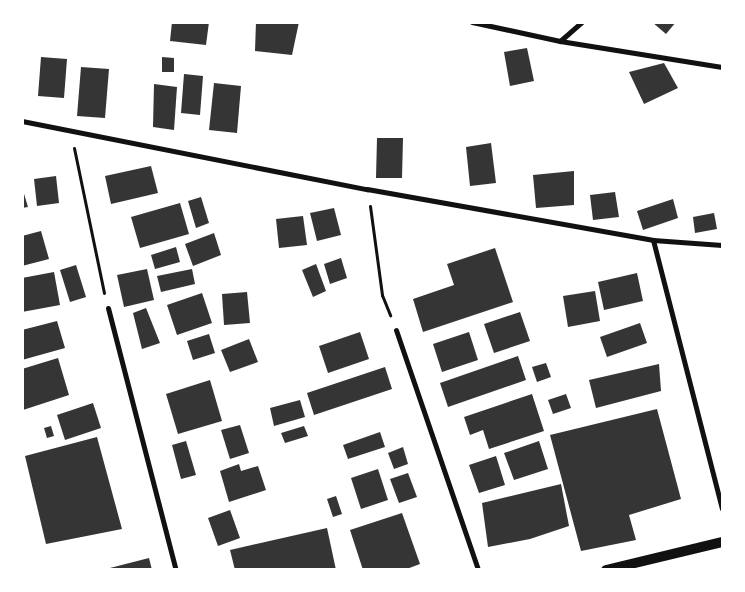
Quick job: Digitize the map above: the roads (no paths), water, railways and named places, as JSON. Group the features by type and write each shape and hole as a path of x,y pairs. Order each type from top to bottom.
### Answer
{"main road":[{"path":"606,570 722,542"}],"street":[{"path":"472,22 560,41 722,67"},
{"path":"560,41 582,22"},
{"path":"22,121 70,128 367,189 652,240 722,245"},
{"path":"652,240 722,508"},
{"path":"108,308 176,570"},
{"path":"396,330 478,570"}]}
